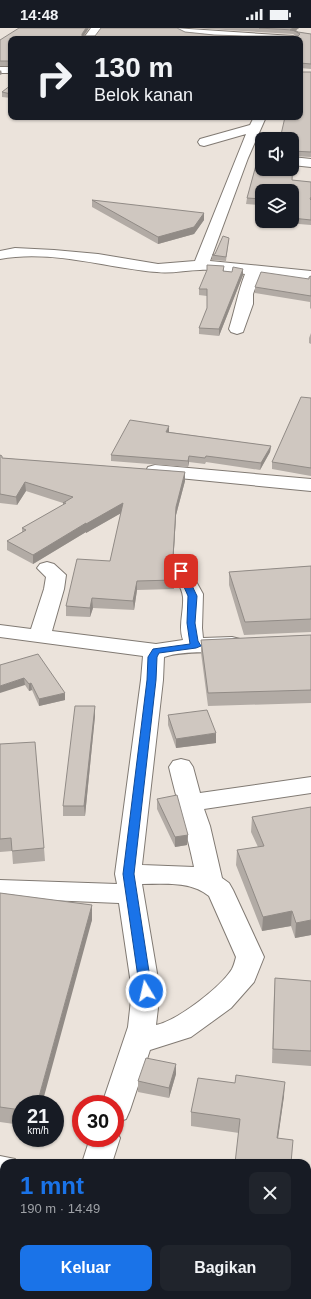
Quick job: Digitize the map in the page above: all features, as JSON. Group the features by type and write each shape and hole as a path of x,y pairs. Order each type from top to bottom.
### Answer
{"street":[{"path":"90,36 97,28"},
{"path":"179,28 187,32 276,36"},
{"path":"204,142 258,122"},
{"path":"201,265 249,159 258,122"},
{"path":"299,162 311,163"},
{"path":"0,255 15,252 54,254 93,258 158,268 201,265 311,276"},
{"path":"237,329 245,304 245,294 254,270"},
{"path":"139,469 311,485"},
{"path":"40,635 54,589 56,575 47,568"},
{"path":"181,571 193,596 191,623 193,641 196,646"},
{"path":"0,631 156,651 196,646 258,642"},
{"path":"120,1095 142,1027 146,991 130,884 152,680 153,657 156,651"},
{"path":"182,767 190,803 198,826 210,882"},
{"path":"190,803 311,786"},
{"path":"0,889 130,884 192,876 210,882 220,890 250,957 244,974 221,1000 181,1029 161,1036 137,1041"},
{"path":"98,1159 102,1147"}],"building":[{"path":"19,28 86,28 82,36 8,36 8,61 0,61 0,40"},
{"path":"101,28 177,28 185,32 243,36 95,36"},
{"path":"259,28 293,28 290,30"},
{"path":"294,31 311,34 311,64 303,63 303,36 298,36 300,34"},
{"path":"303,72 311,72 311,152 299,151 299,132 282,132 284,120 303,120"},
{"path":"8,87 8,93 2,92"},
{"path":"255,169 255,176 292,176 292,180 311,182 311,220 299,219 299,184 255,184 255,199 247,198"},
{"path":"92,200 204,213 194,227 158,237"},
{"path":"223,236 229,238 226,257 212,255 215,254"},
{"path":"207,265 224,266 223,271 232,272 233,267 243,269 219,329 199,328 207,308 207,289 199,289 207,270"},
{"path":"261,272 309,279 311,276 311,296 255,287"},
{"path":"301,397 311,398 311,468 272,462"},
{"path":"130,420 169,426 166,432 271,446 261,463 206,456 205,458 189,456 188,461 111,455"},
{"path":"0,455 2,458 185,472 176,507 173,557 170,561 173,568 174,580 137,581 133,601 92,598 90,608 66,606 77,559 110,561 123,503 33,555 7,541 26,530 22,528 66,503 63,503 73,497 25,482 16,497 0,494"},
{"path":"311,566 311,619 245,622 229,572"},
{"path":"311,635 311,690 208,693 201,640"},
{"path":"38,654 65,693 39,699 31,683 29,684 24,678 0,686 0,665"},
{"path":"75,706 95,706 84,806 63,806"},
{"path":"207,710 216,733 176,739 168,715"},
{"path":"35,742 44,848 12,851 11,838 0,839 0,744"},
{"path":"177,795 188,835 175,837 157,799"},
{"path":"311,807 311,920 296,923 292,911 263,917 237,850 264,846 252,817"},
{"path":"0,893 92,905 39,1095 12,1095 12,1109 0,1107"},
{"path":"275,978 311,981 311,1051 273,1049"},
{"path":"146,1058 176,1064 169,1088 138,1081"},
{"path":"236,1075 285,1082 277,1138 293,1140 291,1159 235,1159 240,1119 191,1112 198,1078 235,1083"}],"route":[{"path":"146,991 128,874 152,680 153,657 156,651 196,646 193,641 191,623 193,596 181,571"}]}
